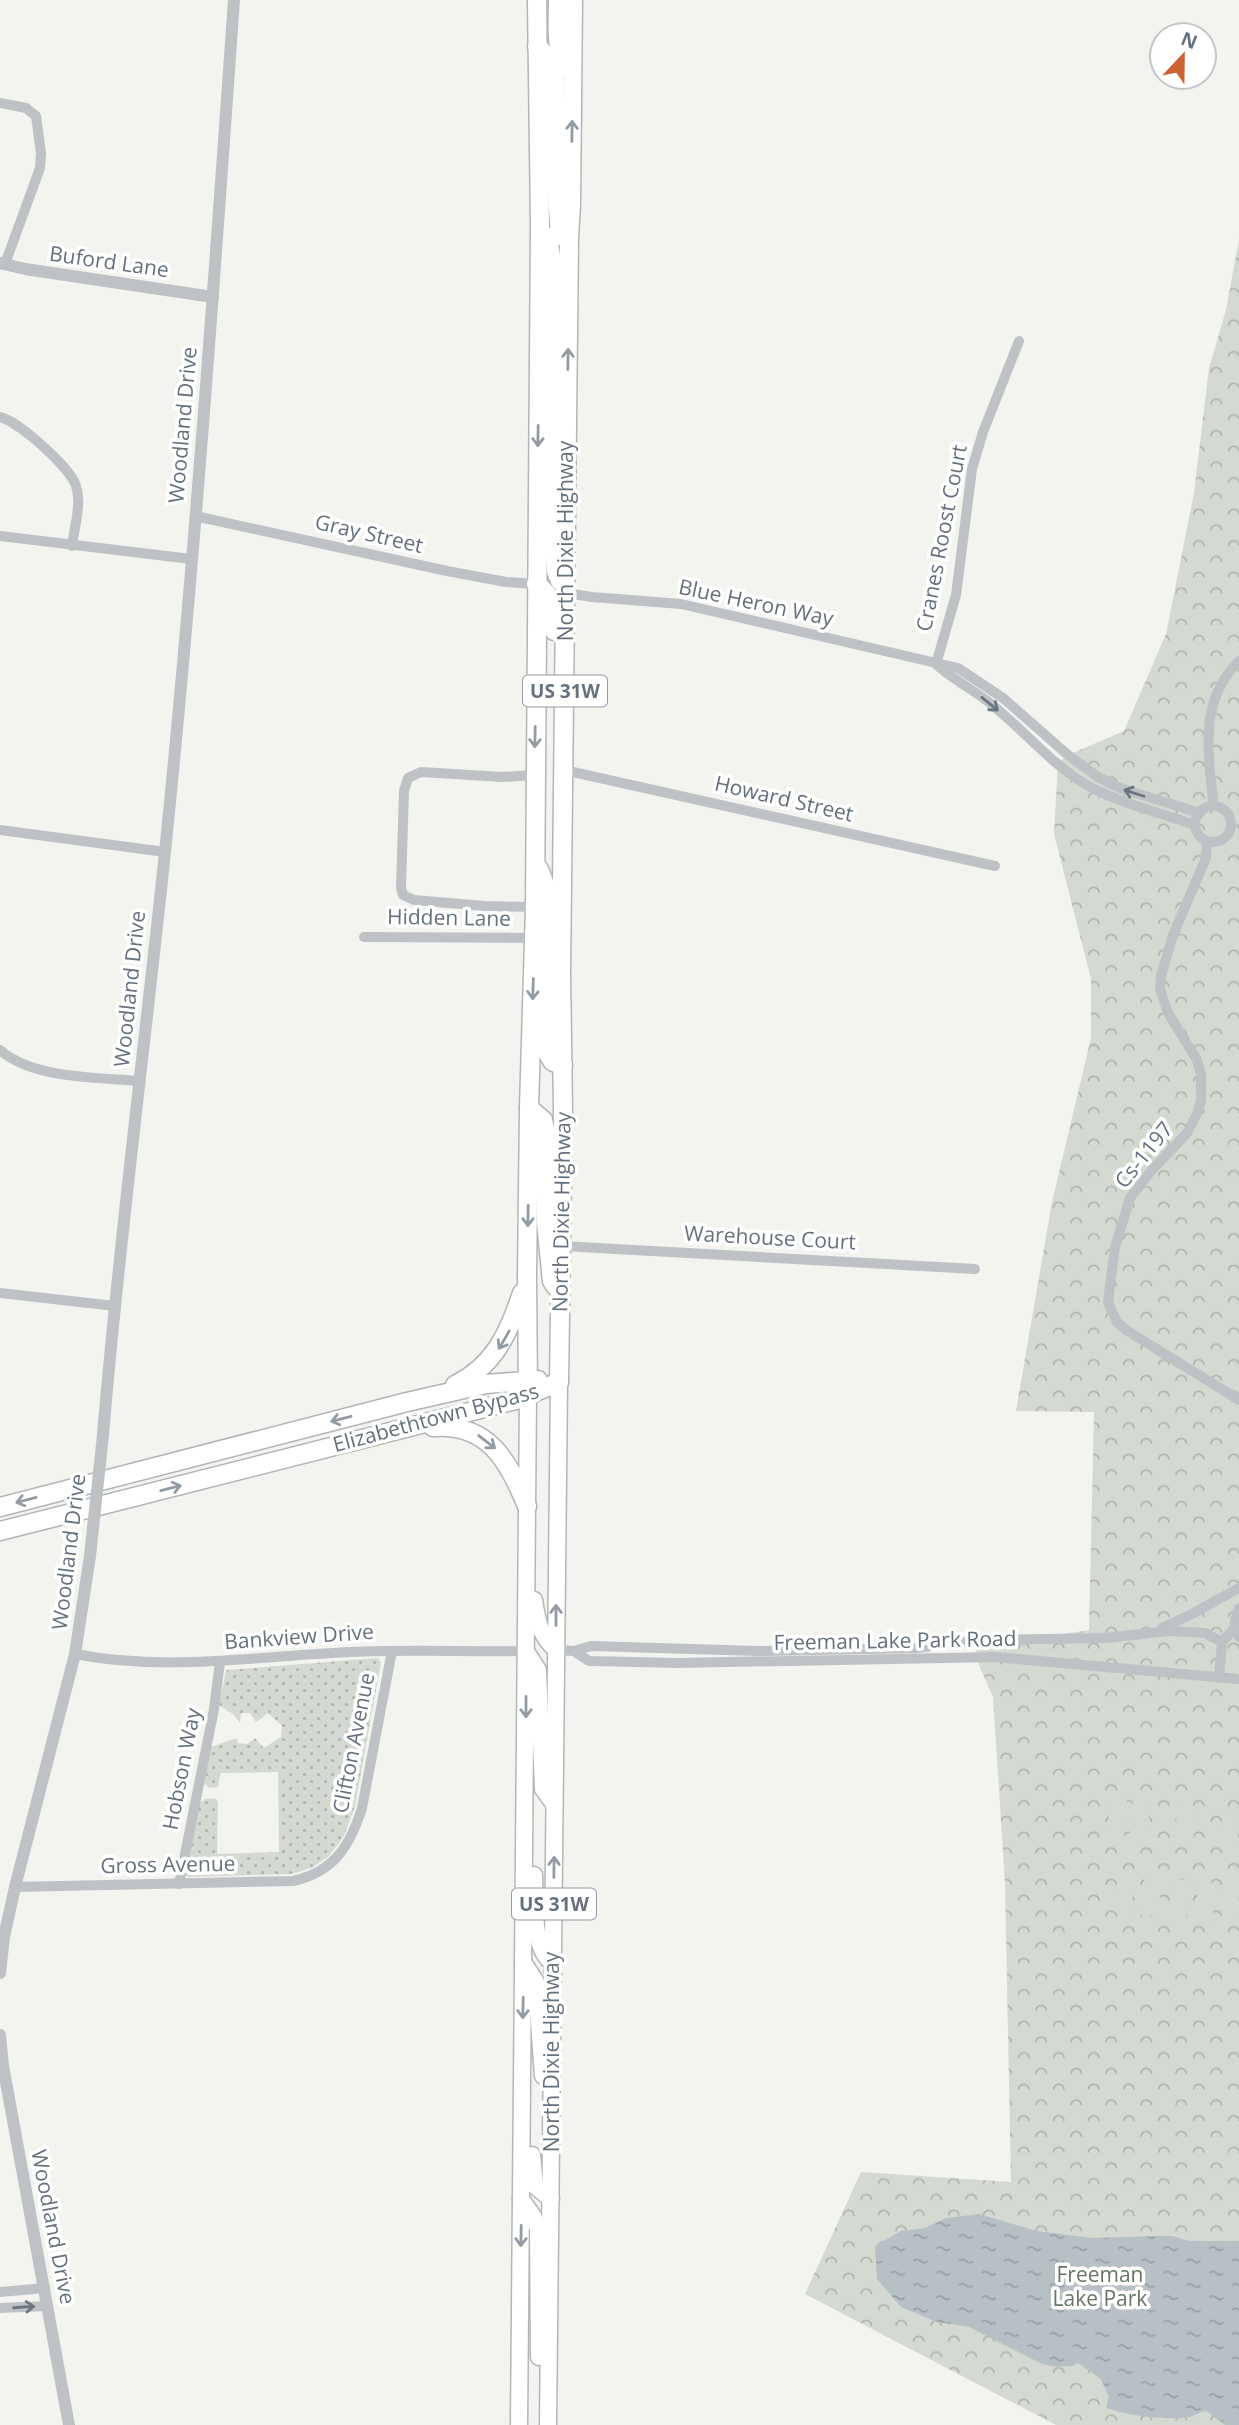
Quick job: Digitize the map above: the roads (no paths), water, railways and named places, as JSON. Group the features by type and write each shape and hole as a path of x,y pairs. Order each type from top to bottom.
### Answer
{"highway":[{"name":"North Dixie Highway","path":"527,1276 535,907 540,224 537,0"},
{"path":"558,0 558,45 561,59 573,76"},
{"name":"North Dixie Highway","path":"559,1382 562,1296 562,932 573,0"},
{"path":"537,46 551,61 554,72 561,255 568,288"},
{"path":"540,224 550,244 553,268 554,556 556,571 566,593"},
{"path":"536,583 548,592 553,600 554,611 554,846 562,932"},
{"path":"535,859 549,895 547,1052 553,1062 563,1065"},
{"path":"529,1108 542,1120 545,1130 549,1262 552,1281 562,1296"},
{"path":"407,1402 448,1389 466,1380 487,1362 504,1340 512,1324 527,1276"},
{"name":"US 31W","path":"527,1276 528,1387"},
{"name":"Elizabethtown Bypass","path":"0,1507 486,1384 528,1387 559,1382"},
{"name":"Elizabethtown Bypass","path":"0,1531 516,1399 528,1387"},
{"path":"398,1430 448,1426 477,1435 503,1457 527,1510"}],"main road":[{"name":"North Dixie Highway","path":"548,2425 559,1382"},
{"name":"North Dixie Highway","path":"519,2425 528,1387"},
{"path":"527,1510 536,1527 534,1594 537,1619 544,1639 556,1650"},
{"path":"526,1651 538,1670 543,1789 554,1804"},
{"path":"525,1767 534,1778 533,1861 538,1944 546,1958 553,1963"},
{"path":"523,1962 536,1982 543,2076 542,2174 551,2193"},
{"path":"522,2046 529,2054 531,2062 532,2172 535,2186 551,2193"},
{"path":"521,2199 538,2229 539,2366 549,2381"},
{"path":"520,2338 526,2349 528,2425"}],"street":[{"name":"Woodland Drive","path":"0,1972 4,1937 15,1887 75,1654 90,1556 164,852 213,297 234,0"},
{"path":"0,103 26,108 36,116 41,153 40,168 2,263"},
{"name":"Buford Lane","path":"2,263 25,269 213,297"},
{"name":"Cranes Roost Court","path":"936,664 956,595 972,469 983,432 1019,341"},
{"path":"0,417 16,423 26,431 74,480 78,500 72,546"},
{"name":"Gray Street","path":"195,516 447,571 506,582 536,583"},
{"path":"0,536 191,559"},
{"name":"Blue Heron Way","path":"566,593 681,604 958,668 1003,698 1068,755 1098,777 1121,788 1199,813"},
{"path":"1211,806 1213,801 1208,737 1210,709 1220,684 1239,661"},
{"name":"Blue Heron Way","path":"936,664 950,677 986,700 1058,763 1092,788 1195,825"},
{"name":"Howard Street","path":"564,770 995,866"},
{"path":"535,775 502,777 421,772 408,778 404,791 401,888 403,895 414,900 535,907"},
{"path":"1211,806 1221,807 1227,812 1232,825 1234,834 1221,841 1207,842 1197,832 1195,825 1199,813 1211,806"},
{"path":"0,830 164,852"},
{"name":"Cs-1197","path":"1207,842 1206,858 1164,961 1160,989 1168,1013 1197,1060 1201,1100 1194,1123 1187,1133 1129,1198 1115,1247 1108,1294 1112,1312 1126,1330 1239,1399"},
{"name":"Hidden Lane","path":"364,937 534,939"},
{"path":"0,1050 7,1056 39,1070 139,1082"},
{"name":"Warehouse Court","path":"562,1246 975,1269"},
{"path":"0,1293 115,1306"},
{"path":"1142,1633 1169,1625 1239,1588"},
{"path":"1222,1642 1237,1633 1239,1608"},
{"path":"1142,1633 1205,1633 1222,1642"},
{"name":"Freeman Lake Park Road","path":"556,1650 575,1651 591,1646 758,1651 917,1648 979,1640 1106,1639 1142,1633"},
{"path":"1219,1678 1222,1642"},
{"name":"Clifton Avenue","path":"320,1870 341,1854 356,1830 392,1651"},
{"name":"Bankview Drive","path":"75,1654 112,1661 167,1664 352,1652 526,1651"},
{"name":"Freeman Lake Park Road","path":"575,1651 589,1661 678,1663 985,1657 1239,1679"},
{"name":"Hobson Way","path":"179,1884 214,1710 220,1662"},
{"name":"Gross Avenue","path":"15,1887 293,1881 320,1870"},
{"name":"Woodland Drive","path":"0,2035 3,2081 45,2288 69,2425"},
{"path":"0,2292 45,2288"},
{"path":"0,2308 48,2306"}],"water":[{"path":"979,2214 1037,2231 1091,2238 1172,2236 1189,2241 1239,2241 1239,2425 1225,2425 1206,2411 1190,2417 1160,2418 1112,2410 1106,2407 1109,2397 1101,2379 1078,2363 1057,2367 1042,2364 969,2327 937,2322 901,2307 877,2279 875,2246 901,2231 925,2228 946,2218"}],"park label":[{"name":"Freeman Lake Park","path":"1100,2287"}]}
